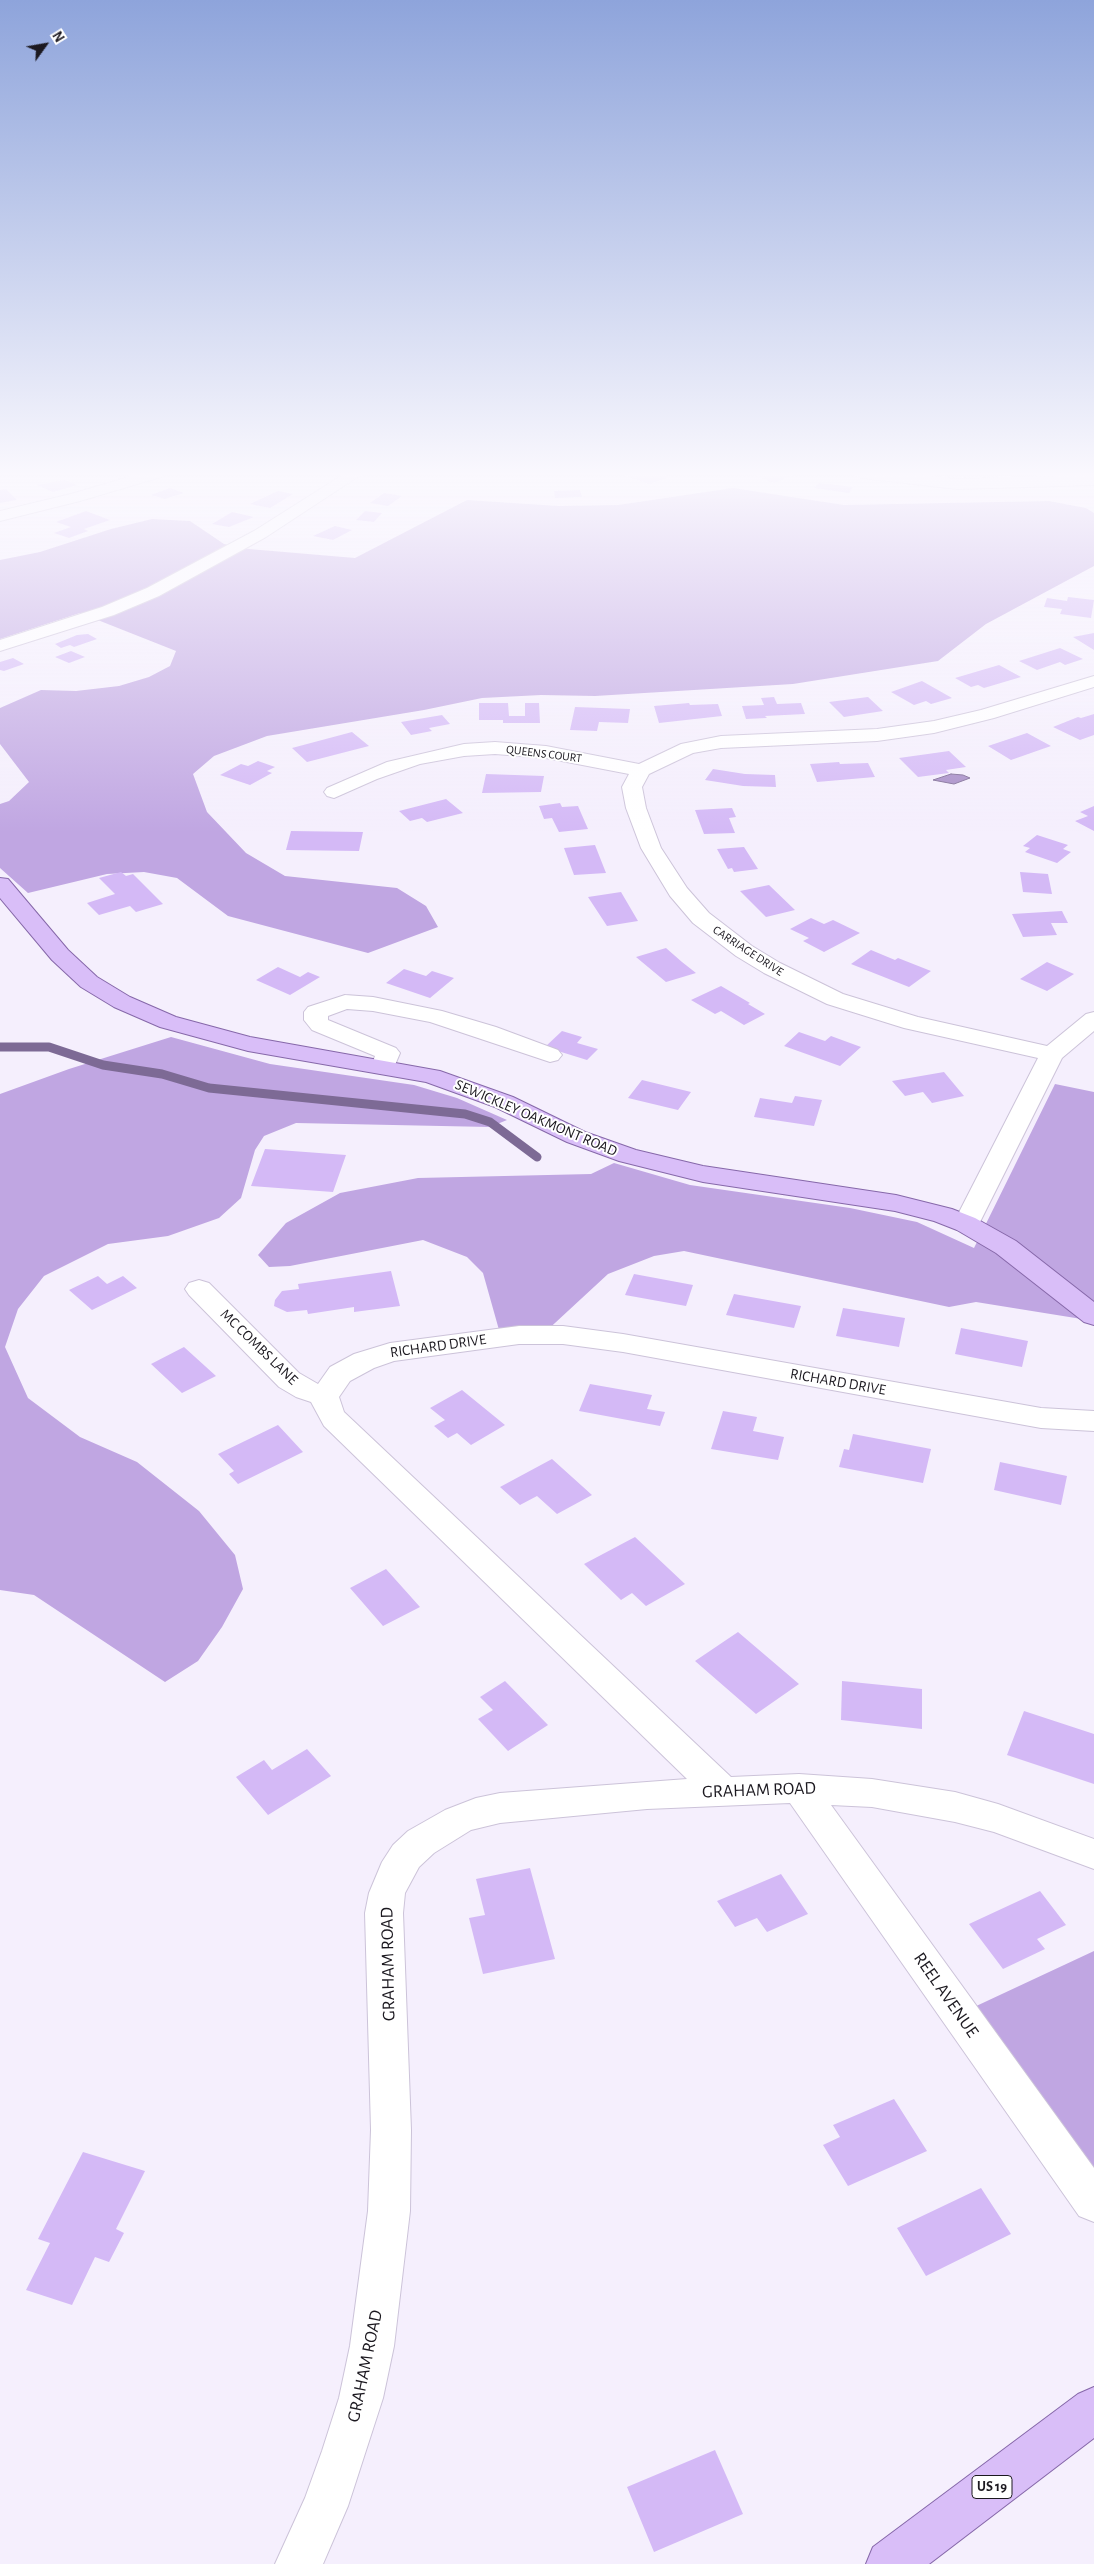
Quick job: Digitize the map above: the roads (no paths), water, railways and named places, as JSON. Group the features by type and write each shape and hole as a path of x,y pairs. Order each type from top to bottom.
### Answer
{"main road":[{"name":"SEWICKLEY OAKMONT ROAD","path":"0,884 73,969 105,994 168,1022 218,1037 276,1050 431,1076 480,1092 576,1137 628,1156 702,1174 896,1203 966,1224 1028,1262 1094,1316"},
{"name":"US 19","path":"890,2564 1094,2410"}],"street":[{"path":"0,646 108,611 149,594"},
{"path":"641,770 676,752 705,744 837,738 934,727 986,714 1094,681"},
{"name":"QUEENS COURT","path":"334,792 370,774 394,766 417,759 464,750 495,748 546,752 641,770"},
{"name":"CARRIAGE DRIVE","path":"641,770 632,787 632,796 651,848 687,904 718,934 772,968 835,999 912,1023 1052,1054"},
{"path":"383,1067 388,1053 320,1025 316,1020 316,1012 345,1002 373,1004 434,1016 488,1032 550,1055"},
{"path":"966,1224 1052,1054 1094,1019"},
{"name":"MC COMBS LANE","path":"199,1289 289,1380 324,1396"},
{"name":"RICHARD DRIVE","path":"324,1396 340,1374 358,1363 390,1352 519,1335 556,1335 632,1345 1040,1418 1094,1421"},
{"path":"324,1396 327,1408 334,1420 722,1790"},
{"name":"GRAHAM ROAD","path":"299,2564 325,2506 345,2451 361,2398 377,2309 389,2211 392,2130 384,1913 387,1893 396,1872 406,1856 421,1842 439,1830 476,1813 500,1808 722,1790 799,1788 915,1798 1007,1822 1094,1854"},
{"name":"REEL AVENUE","path":"799,1788 1094,2202"}],"waterway":[{"path":"0,1047 49,1047 103,1065 162,1074 209,1088 465,1114 490,1122 537,1157"}]}
